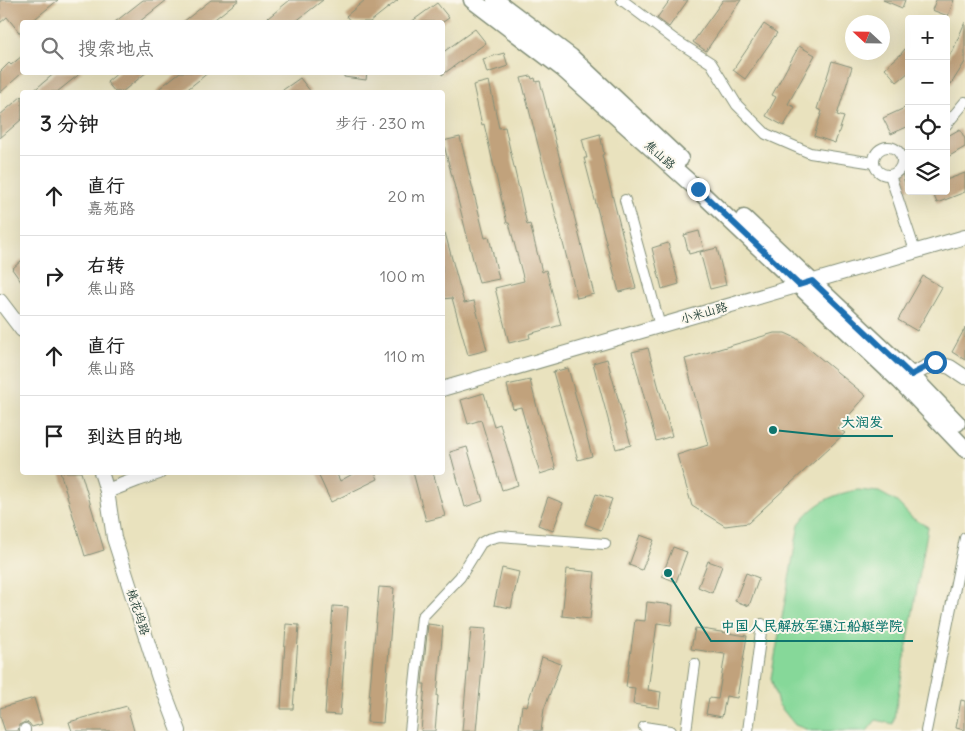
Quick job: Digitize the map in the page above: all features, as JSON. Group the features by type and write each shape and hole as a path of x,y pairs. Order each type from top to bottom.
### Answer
{"main road":[{"name":"焦山路","path":"472,0 563,69 806,283"},
{"name":"焦山路","path":"494,0 571,57 806,283 965,432"},
{"name":"焦山路","path":"906,378 965,448"}],"street":[{"path":"622,0 675,40 711,63 737,105 766,134 810,153 874,163"},
{"path":"950,120 965,102"},
{"path":"887,147 905,154 898,170 890,175 881,174 875,167 875,154 878,150 887,147"},
{"path":"890,175 915,251"},
{"path":"625,200 660,326"},
{"name":"小米山路","path":"445,389 965,237"},
{"path":"0,300 20,327"},
{"path":"906,378 935,362 950,367 965,377"},
{"path":"102,475 107,491 148,475"},
{"name":"桃花坞路","path":"107,491 114,538 178,731"},
{"path":"410,731 422,617 460,577 481,543 500,536 605,544"},
{"path":"926,731 965,538"},
{"path":"748,731 762,624"},
{"path":"686,731 695,664"},
{"path":"644,727 670,731"}],"green space":[{"path":"858,490 879,492 897,502 912,518 928,527 893,724 876,720 867,731 811,731 795,725 778,704 771,678 799,524 818,505 840,494"}],"building":[{"path":"0,0 58,0 33,20 20,20 20,33 7,17 0,23"},
{"path":"143,0 167,0 142,20 118,20"},
{"path":"211,0 239,0 214,20 186,20"},
{"path":"290,0 323,0 298,20 265,20"},
{"path":"365,0 398,0 373,20 349,20 346,16"},
{"path":"670,0 688,0 669,27 657,18"},
{"path":"723,0 741,0 706,51 693,42"},
{"path":"883,0 905,0 902,8"},
{"path":"936,0 954,0 948,15 932,10"},
{"path":"437,3 449,18 445,21 414,20"},
{"path":"965,22 965,62 951,84 950,54"},
{"path":"764,24 777,33 745,79 733,70"},
{"path":"475,29 486,43 445,73 445,51"},
{"path":"799,46 815,55 788,104 795,107 784,126 766,116 776,97 772,95"},
{"path":"905,49 905,75 897,82 885,68"},
{"path":"504,53 508,66 487,73 483,59"},
{"path":"20,58 20,75 0,93 0,72 9,63 11,65"},
{"path":"832,61 852,67 837,115 844,117 835,143 814,136 822,111 817,109"},
{"path":"52,75 78,75 60,90 34,90"},
{"path":"115,75 143,75 124,90 113,90 107,82"},
{"path":"176,75 205,75 186,90 158,90"},
{"path":"344,75 367,75 366,80 344,77"},
{"path":"531,76 532,79 535,78 536,82 540,81 594,294 577,298 521,78"},
{"path":"300,78 309,90 283,90"},
{"path":"489,81 499,128 505,127 527,225 530,224 542,272 546,270 561,325 529,334 530,338 509,343 495,288 524,281 509,223 507,223 473,85"},
{"path":"20,98 20,121 0,138 0,115"},
{"path":"905,108 905,128 891,134 883,118"},
{"path":"960,129 965,139 965,147 950,156 950,150 950,135"},
{"path":"600,134 604,154 602,155 636,288 619,292 584,158 587,158 582,139"},
{"path":"460,137 485,238 489,237 499,279 479,283 445,149 445,141"},
{"path":"905,167 905,185 901,168"},
{"path":"965,173 965,192 937,203 934,195 950,195 950,179"},
{"path":"699,231 704,250 689,254 684,235"},
{"path":"445,233 464,303 474,301 487,350 468,355 452,298 445,299"},
{"path":"668,243 679,284 662,289 652,248"},
{"path":"717,248 726,285 710,289 700,252"},
{"path":"20,262 20,280 12,269"},
{"path":"923,276 942,287 917,331 898,320"},
{"path":"965,328 965,360 952,352"},
{"path":"774,333 785,333 796,338 866,396 838,428 845,433 748,523 725,526 692,506 677,455 708,445 685,359"},
{"path":"648,348 672,436 656,441 632,352"},
{"path":"607,359 631,445 616,449 593,363"},
{"path":"568,368 592,456 578,460 553,372"},
{"path":"530,380 556,469 540,474 521,407 513,409 507,385"},
{"path":"484,393 494,426 500,424 518,485 502,490 481,420 468,424 461,400"},
{"path":"467,447 483,501 465,507 450,452"},
{"path":"61,475 82,475 104,550 85,556"},
{"path":"318,475 337,475 340,481 351,475 376,475 378,479 331,502"},
{"path":"414,475 434,475 445,516 426,521"},
{"path":"596,494 612,499 601,530 585,524"},
{"path":"548,497 563,503 553,531 538,525"},
{"path":"640,535 654,540 642,570 629,565"},
{"path":"673,547 687,552 676,582 662,576"},
{"path":"708,561 722,566 712,593 698,587"},
{"path":"502,568 519,572 511,608 494,605"},
{"path":"567,569 595,572 590,619 562,616"},
{"path":"746,573 759,578 749,606 735,601"},
{"path":"379,587 394,588 383,723 367,722"},
{"path":"647,602 673,605 671,625 657,623 648,690 661,692 659,708 633,704 635,688 626,687 635,620 645,621"},
{"path":"333,606 348,607 340,715 325,714"},
{"path":"286,624 299,625 293,709 281,709"},
{"path":"428,624 443,626 435,731 421,731 425,684 422,684"},
{"path":"471,628 486,629 476,731 462,731"},
{"path":"695,628 747,636 737,698 726,696 722,717 706,714 709,698 718,699 725,654 691,649"},
{"path":"542,657 561,664 544,709 541,731 525,731 519,728 522,705 527,706"},
{"path":"34,698 42,724 32,727 29,723 25,722 19,725 18,731 5,731 0,716 0,708"},
{"path":"961,700 965,701 965,730 956,728"},
{"path":"127,706 134,731 72,731 69,722"}],"place":[{"name":"大润发","path":"773,430"},
{"name":"中国人民解放军镇江船艇学院","path":"668,573"}],"route":[{"path":"698,189 799,285 812,281 911,375 935,362"}]}
